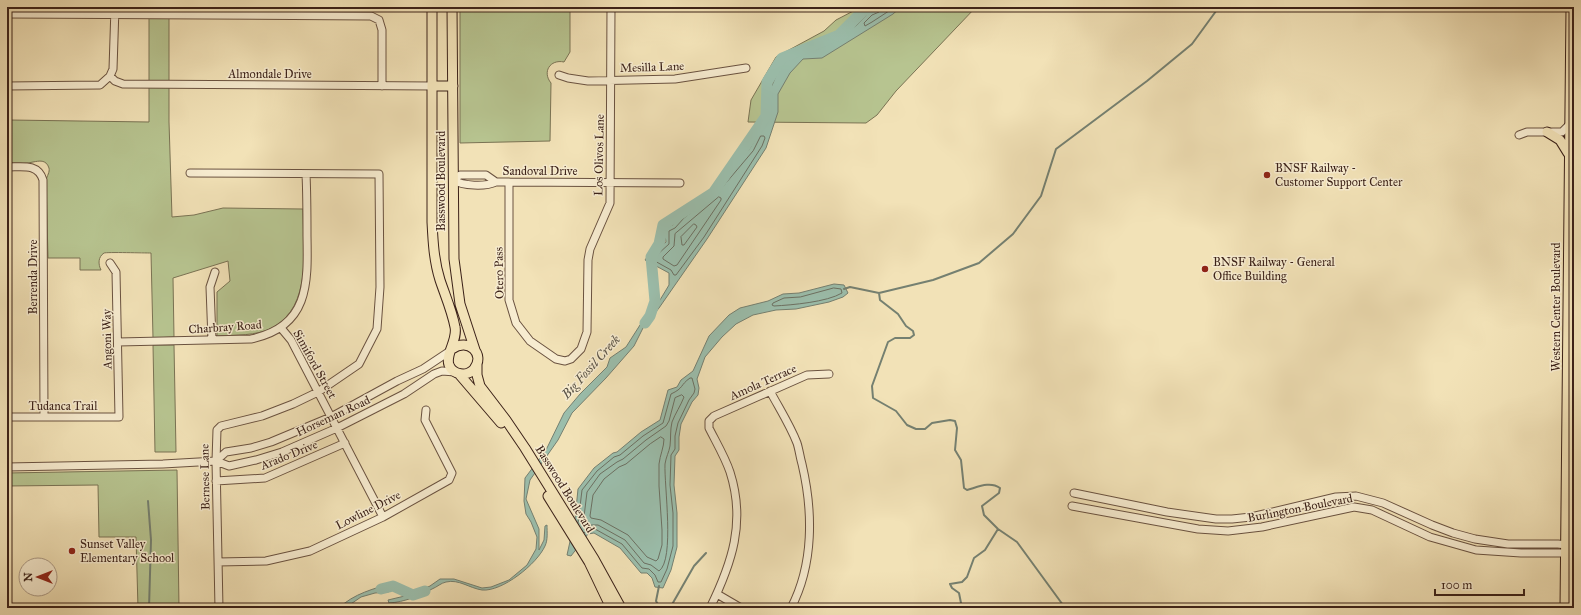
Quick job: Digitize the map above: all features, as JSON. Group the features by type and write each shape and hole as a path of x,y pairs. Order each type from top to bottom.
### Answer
{"main road":[{"name":"Basswood Boulevard","path":"432,7 433,239 438,272 456,327 451,350"},
{"name":"Basswood Boulevard","path":"452,7 453,243 456,281 462,313 476,352"},
{"name":"Western Center Boulevard","path":"1565,608 1570,548 1571,330 1569,155 1572,126 1571,7"},
{"path":"432,86 453,86"},
{"path":"1547,132 1560,140 1569,155"},
{"path":"460,344 469,345 476,352 477,364 473,370 468,373 457,373 450,367 448,361 451,350 460,344"},
{"name":"Basswood Boulevard","path":"477,364 477,375 480,386 506,420 523,451 621,608"},
{"name":"Basswood Boulevard","path":"457,373 495,416 523,451"},
{"name":"Basswood Boulevard","path":"591,561 611,608"}],"street":[{"path":"205,7 205,15"},
{"name":"Los Olivos Lane","path":"565,361 572,359 581,349 587,332 588,260 590,249 610,203 611,7"},
{"path":"7,86 100,85 110,76 113,69 115,11"},
{"path":"7,14 115,11 205,15 371,16 379,20 382,30 382,86"},
{"name":"Mesilla Lane","path":"559,75 588,81 675,79 746,68"},
{"name":"Almondale Drive","path":"110,76 115,81 123,84 432,86"},
{"path":"1519,135 1526,132 1562,132 1572,126"},
{"name":"Berrenda Drive","path":"7,167 34,168 38,171 43,180 44,417"},
{"path":"190,173 306,174"},
{"name":"Charbray Road","path":"118,342 251,339 266,336 282,328 296,313 305,292 308,274 306,174"},
{"name":"Bernese Lane","path":"219,608 216,433 221,426 262,416 294,404 318,392 359,364 377,329 380,287 379,174 306,174"},
{"name":"Sandoval Drive","path":"496,182 486,175 460,175 453,180 460,184 491,184 496,182 680,183"},
{"path":"480,175 480,184"},
{"name":"Otero Pass","path":"509,182 510,300 516,323 530,341 556,359 565,361"},
{"name":"Angoni Way","path":"110,263 116,272 119,417"},
{"path":"212,340 210,287 215,272"},
{"name":"Simiford Street","path":"282,328 291,340 383,517"},
{"name":"Horseman Road","path":"216,461 226,452 251,448 271,442 331,417 397,381 423,369 451,350"},
{"name":"Horseman Road","path":"7,467 162,464 216,461 229,466 282,452 337,428 404,394 434,374 442,371 457,373"},
{"name":"Amola Terrace","path":"717,594 731,559 737,528 736,499 730,472 709,428 709,421 714,416 807,375 830,374"},
{"path":"770,391 797,443 805,478 809,510 809,541 805,569 796,599 791,608"},
{"name":"Lowline Drive","path":"218,562 266,561 310,551 383,517 449,480 452,473 425,420 426,410"},
{"name":"Tudanca Trail","path":"7,417 119,417"},
{"name":"Arado Drive","path":"216,481 266,478 345,443"},
{"name":"Burlington Boulevard","path":"1074,493 1167,512 1198,517 1232,519 1279,511 1336,497 1356,496 1383,503 1446,530 1475,539 1508,544 1570,548"},
{"path":"1365,508 1367,498"},
{"path":"1118,514 1121,502"},
{"name":"Burlington Boulevard","path":"1072,506 1210,531 1228,531 1262,527 1353,507 1365,508 1440,540 1476,550 1521,553 1570,548"},
{"path":"1279,511 1283,522"},
{"path":"1165,523 1167,512"},
{"path":"1440,540 1446,530"},
{"path":"710,608 717,594 741,608"}],"green space":[{"path":"149,7 169,7 169,122 172,217 194,215 223,208 303,209 304,258 300,291 294,306 285,318 266,331 245,335 217,336 217,292 230,281 228,261 173,278 174,337 153,338 151,253 104,253 99,261 101,270 80,270 80,258 48,258 46,180 49,172 48,165 42,161 13,163 10,160 10,120 149,122"},
{"path":"460,7 570,7 570,52 564,62 555,62 551,64 547,71 548,79 551,83 550,141 460,143"},
{"path":"861,7 976,7 896,91 877,115 866,123 748,122 751,100 776,57 824,31 836,20"},
{"path":"153,345 174,345 176,452 155,452"},
{"path":"177,470 179,608 138,608 136,537 99,537 98,485 7,486 7,473"}],"water":[{"path":"880,7 901,7 893,14 822,58 803,59 790,73 778,94 778,112 766,148 707,239 659,308 643,328 634,346 572,413 558,440 530,480 526,499 539,529 539,550 544,540 545,526 547,525 546,544 535,561 509,582 490,589 477,589 451,581 442,583 411,598 389,603 388,600 409,595 430,586 440,579 454,579 482,588 491,587 509,580 527,565 536,549 537,537 526,514 524,501 525,478 546,450 564,413 580,394 607,367 610,358 626,347 669,285 669,273 645,260 666,242 664,228 673,225 681,215 717,187 750,148 770,114 770,90 783,60 792,55 839,37 857,25 869,12"},
{"path":"834,284 844,285 848,293 843,297 829,302 796,309 776,310 753,315 736,324 722,337 705,357 697,379 699,388 698,395 692,402 681,424 679,450 675,456 674,485 677,513 677,547 671,570 663,588 655,587 652,578 647,573 641,573 620,548 594,533 588,534 571,556 567,555 575,519 578,489 594,468 613,453 617,452 641,432 660,420 668,390 677,387 681,380 693,371 709,336 729,315 740,308 768,301 783,294 799,293"},
{"path":"394,583 399,586 388,592 375,593 361,597 345,608 339,608 358,595 372,589"}],"waterway":[{"name":"Big Fossil Creek","path":"645,323 650,316 655,301 651,257 659,244 663,225 713,193 766,116 767,82 782,58 839,35 863,11 875,7"},
{"path":"844,289 850,287 879,293 933,280 979,263 1013,234 1041,196 1056,149 1147,81 1192,44 1219,7"},
{"path":"879,293 880,300 898,314 906,326 913,331 914,335 910,338 895,338 888,342 872,386 873,398 896,411 907,425 916,429 925,429 932,423 950,420 955,421 957,428 955,450 961,460 964,488 967,490 988,485 1000,488 999,493 982,506 984,515 998,529 1017,542 1063,605 1072,608"},
{"path":"148,501 151,540 149,608"},
{"path":"962,608 959,593 952,588 950,584 962,582 967,577 974,558 985,550 998,529"},
{"path":"670,608 694,566 706,553"},
{"name":"Big Fossil Creek","path":"381,589 393,586 413,595 425,591"},
{"path":"659,586 656,601 660,608"}],"place":[{"name":"BNSF Railway - Customer Support Center","path":"1267,175"},
{"name":"BNSF Railway - General Office Building","path":"1205,269"},
{"name":"Sunset Valley Elementary School","path":"72,551"}]}
